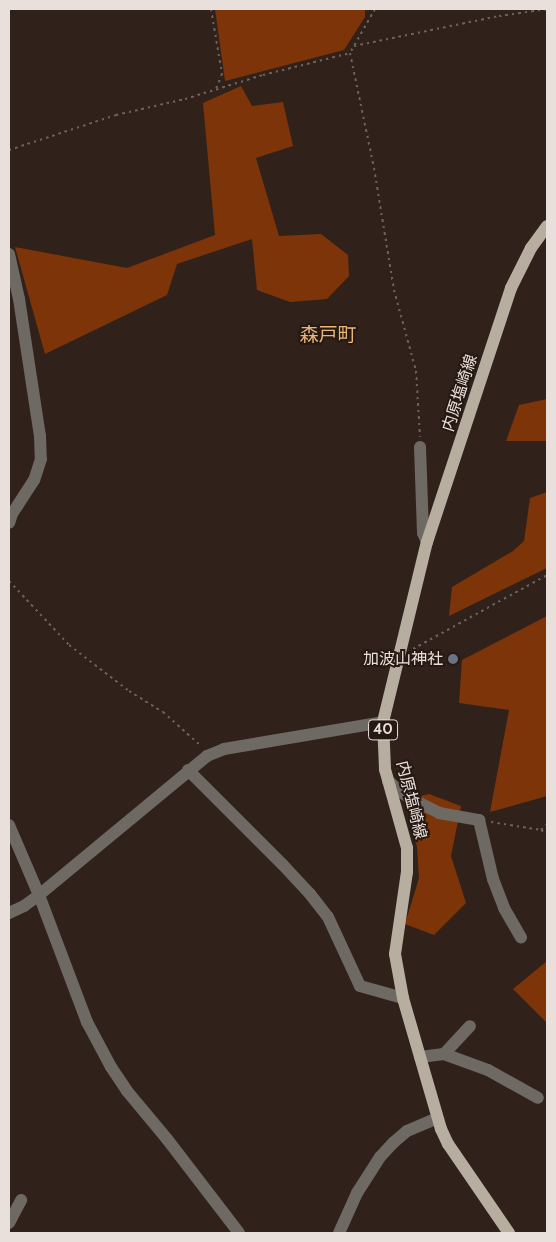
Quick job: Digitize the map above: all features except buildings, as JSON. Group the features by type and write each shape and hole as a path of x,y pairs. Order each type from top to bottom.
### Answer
{"main road":[{"name":"内原塩崎線","path":"509,1233 448,1144 437,1118 403,998 395,954 406,872 406,848 383,756 383,722 427,542 511,288 531,248 547,226"}],"street":[{"path":"9,254 21,308 40,436 41,459 34,480 12,514 9,523"},
{"path":"420,447 423,533 427,542"},
{"path":"9,913 24,906 39,895 207,756 224,749 383,722"},
{"path":"188,770 310,894 328,917 360,986 403,998"},
{"path":"388,781 408,797 439,813 479,820 492,879 504,908 521,937"},
{"path":"9,825 39,895 87,1022 111,1067 239,1233"},
{"path":"444,1054 470,1026"},
{"path":"420,1057 444,1054 488,1070 538,1098"},
{"path":"339,1233 357,1193 380,1157 407,1132 437,1118"},
{"path":"10,1216 20,1200"}],"path":[{"path":"211,9 222,74 216,90"},
{"path":"375,9 350,53 374,168 394,290 416,371 420,447"},
{"path":"354,46 499,16 547,9"},
{"path":"9,150 116,115 350,53"},
{"path":"398,657 547,575"},
{"path":"9,581 29,605 69,646 129,691 163,712 201,746 207,756"},
{"path":"479,820 541,830 547,834"},
{"path":"541,830 547,824"}],"shaded area":[{"path":"215,9 365,9 365,17 344,50 225,81"},
{"path":"241,86 252,106 283,102 293,146 256,158 279,236 321,234 348,255 349,276 327,299 290,302 257,290 252,239 177,264 167,295 45,354 15,247 127,268 215,235 203,103"},
{"path":"547,399 547,441 506,441 519,405"},
{"path":"547,492 547,568 449,616 452,587 513,551 524,541 530,498"},
{"path":"547,616 547,796 490,812 509,710 459,703 462,660"},
{"path":"429,794 461,806 451,856 466,903 434,935 405,924 419,878 417,847 405,800"},
{"path":"547,961 547,1023 513,989"}],"place":[{"name":"加波山神社","path":"453,659"}],"district":[{"name":"森戸町","path":"328,335"}]}
